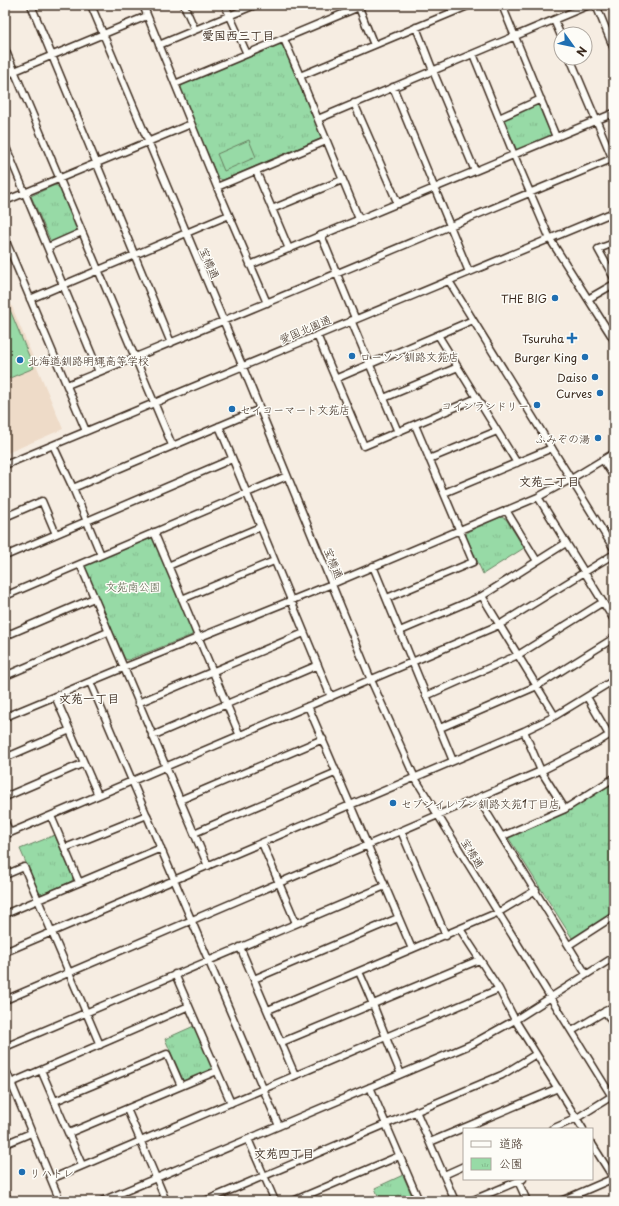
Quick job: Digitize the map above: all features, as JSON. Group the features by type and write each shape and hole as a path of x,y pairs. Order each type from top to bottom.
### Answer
{"street":[{"path":"31,5 171,343"},
{"name":"宝橋通","path":"91,5 224,321 371,680 415,778 613,1098"},
{"path":"143,5 217,187 267,303"},
{"path":"184,5 195,30"},
{"path":"225,5 247,54"},
{"path":"159,45 255,5"},
{"path":"300,76 470,5"},
{"path":"502,5 556,138"},
{"path":"318,119 589,5"},
{"path":"596,5 611,33 614,49"},
{"path":"175,84 359,6 374,45"},
{"path":"5,75 147,16"},
{"path":"554,20 557,26"},
{"path":"416,27 432,71 475,171"},
{"path":"284,39 359,219"},
{"path":"5,49 172,445"},
{"path":"473,54 514,156 550,239 614,340"},
{"path":"67,385 338,274 530,192 614,160 573,66"},
{"path":"393,87 469,272"},
{"path":"499,118 541,99"},
{"path":"354,104 398,204"},
{"path":"250,265 614,113"},
{"path":"5,201 192,124"},
{"path":"217,187 326,141"},
{"path":"5,145 99,372"},
{"path":"256,171 289,249"},
{"path":"272,209 342,180"},
{"name":"愛国北園通","path":"5,465 242,365 614,212"},
{"path":"30,299 229,215"},
{"path":"48,247 82,232"},
{"path":"321,235 338,274 369,364 398,432"},
{"path":"5,239 86,431"},
{"path":"614,243 598,249 614,278"},
{"path":"449,281 614,549"},
{"path":"588,299 614,284"},
{"path":"335,379 473,320"},
{"path":"317,335 364,446 477,398"},
{"path":"438,335 517,462"},
{"path":"384,398 458,367"},
{"path":"73,488 260,409"},
{"path":"386,598 473,562 415,425"},
{"path":"219,426 331,697"},
{"path":"429,459 497,430"},
{"path":"53,445 101,555"},
{"path":"444,493 552,448"},
{"path":"5,717 332,584 538,497 614,453"},
{"path":"5,556 232,459"},
{"path":"603,460 614,477"},
{"path":"5,596 287,476"},
{"path":"538,497 614,620"},
{"path":"5,517 42,501 56,534"},
{"path":"506,510 537,561"},
{"path":"168,566 260,527"},
{"path":"154,532 240,736"},
{"path":"400,631 482,596 566,543"},
{"path":"5,822 7,834 166,768 499,625 614,554"},
{"path":"182,599 274,561"},
{"path":"80,564 208,866"},
{"path":"373,566 453,761"},
{"path":"482,596 555,716"},
{"path":"5,636 94,598"},
{"path":"426,696 518,655 603,602"},
{"path":"5,676 108,632"},
{"path":"138,703 304,633"},
{"path":"440,728 537,686 614,638"},
{"path":"152,736 226,703 318,665"},
{"path":"5,952 524,731 555,716 614,680"},
{"path":"90,682 279,1126"},
{"path":"55,696 98,796"},
{"path":"5,1000 541,771 612,733 587,697"},
{"path":"308,706 412,949"},
{"path":"5,758 70,730"},
{"path":"524,731 541,771 565,809"},
{"path":"180,800 323,739"},
{"path":"5,797 84,763"},
{"path":"194,833 336,772"},
{"path":"503,836 565,809 614,778"},
{"path":"478,798 503,836 586,974"},
{"path":"65,848 147,815"},
{"path":"51,816 79,882"},
{"path":"401,831 446,936"},
{"path":"262,843 296,923"},
{"path":"5,914 161,848"},
{"path":"5,875 24,867 100,1045"},
{"path":"5,1047 385,886"},
{"path":"268,1010 460,930 499,912 536,890"},
{"path":"569,945 614,916"},
{"path":"254,979 398,918"},
{"path":"460,930 499,990 515,1020 582,1128"},
{"path":"240,947 295,1075"},
{"path":"102,1201 472,1044 515,1020 614,957"},
{"path":"282,1042 479,960"},
{"path":"359,972 374,1004 385,1037 401,1074"},
{"path":"175,974 231,1103"},
{"path":"51,1179 499,990"},
{"path":"11,1083 189,1006"},
{"path":"572,1031 614,1006"},
{"path":"605,1011 614,1025"},
{"path":"55,1101 168,1054 181,1086"},
{"path":"205,1201 502,1075 536,1054"},
{"path":"5,1068 60,1201"},
{"path":"41,1070 82,1165"},
{"path":"68,1133 217,1071"},
{"path":"370,1087 419,1201"},
{"path":"463,1128 558,1088"},
{"path":"554,1128 577,1118 613,1098"},
{"path":"127,1109 166,1201"},
{"path":"416,1111 455,1201"},
{"path":"430,1142 463,1128"},
{"path":"5,1144 31,1133"},
{"path":"248,1139 275,1201"},
{"path":"560,1201 614,1178 593,1147"},
{"path":"293,1201 309,1198 399,1156"},
{"path":"444,1175 463,1166"},
{"path":"471,1201 520,1180 527,1201"},
{"path":"5,1193 8,1201"},
{"path":"487,1194 490,1201"}],"shaded area":[{"name":"北海道釧路明輝高等学校","path":"5,290 63,429 5,454"}],"green space":[{"path":"278,44 283,46 322,138 223,180 218,178 180,90 182,85"},
{"path":"538,104 552,136 517,151 504,119"},
{"path":"249,140 256,157 224,171 217,154"},
{"path":"55,185 59,187 77,229 76,232 51,242 31,196"},
{"path":"5,298 34,368 5,380"},
{"path":"501,517 506,519 524,548 483,574 466,536 467,532"},
{"name":"文苑南公園","path":"154,538 193,632 192,635 128,660 125,659 84,566"},
{"path":"614,783 614,911 572,938 508,837 563,813"},
{"path":"55,835 73,878 72,881 43,894 39,893 20,849"},
{"path":"194,1026 213,1070 184,1082 165,1039"},
{"path":"403,1175 414,1201 380,1201 375,1188"}],"place":[{"name":"THE BIG","path":"555,298"},
{"name":"Tsuruha","path":"572,338"},
{"name":"ローソン釧路文苑店","path":"352,356"},
{"name":"Burger King","path":"585,357"},
{"name":"北海道釧路明輝高等学校","path":"20,360"},
{"name":"Daiso","path":"595,377"},
{"name":"Curves","path":"600,393"},
{"name":"コインランドリー","path":"537,405"},
{"name":"セイコーマート文苑店","path":"232,409"},
{"name":"ふみぞの湯","path":"598,438"},
{"name":"セブンイレブン釧路文苑1丁目店","path":"393,803"},
{"name":"リハトレ","path":"22,1172"}],"district":[{"name":"愛国西三丁目","path":"238,35"},
{"name":"文苑二丁目","path":"549,481"},
{"name":"文苑一丁目","path":"89,698"},
{"name":"文苑四丁目","path":"284,1153"}]}
